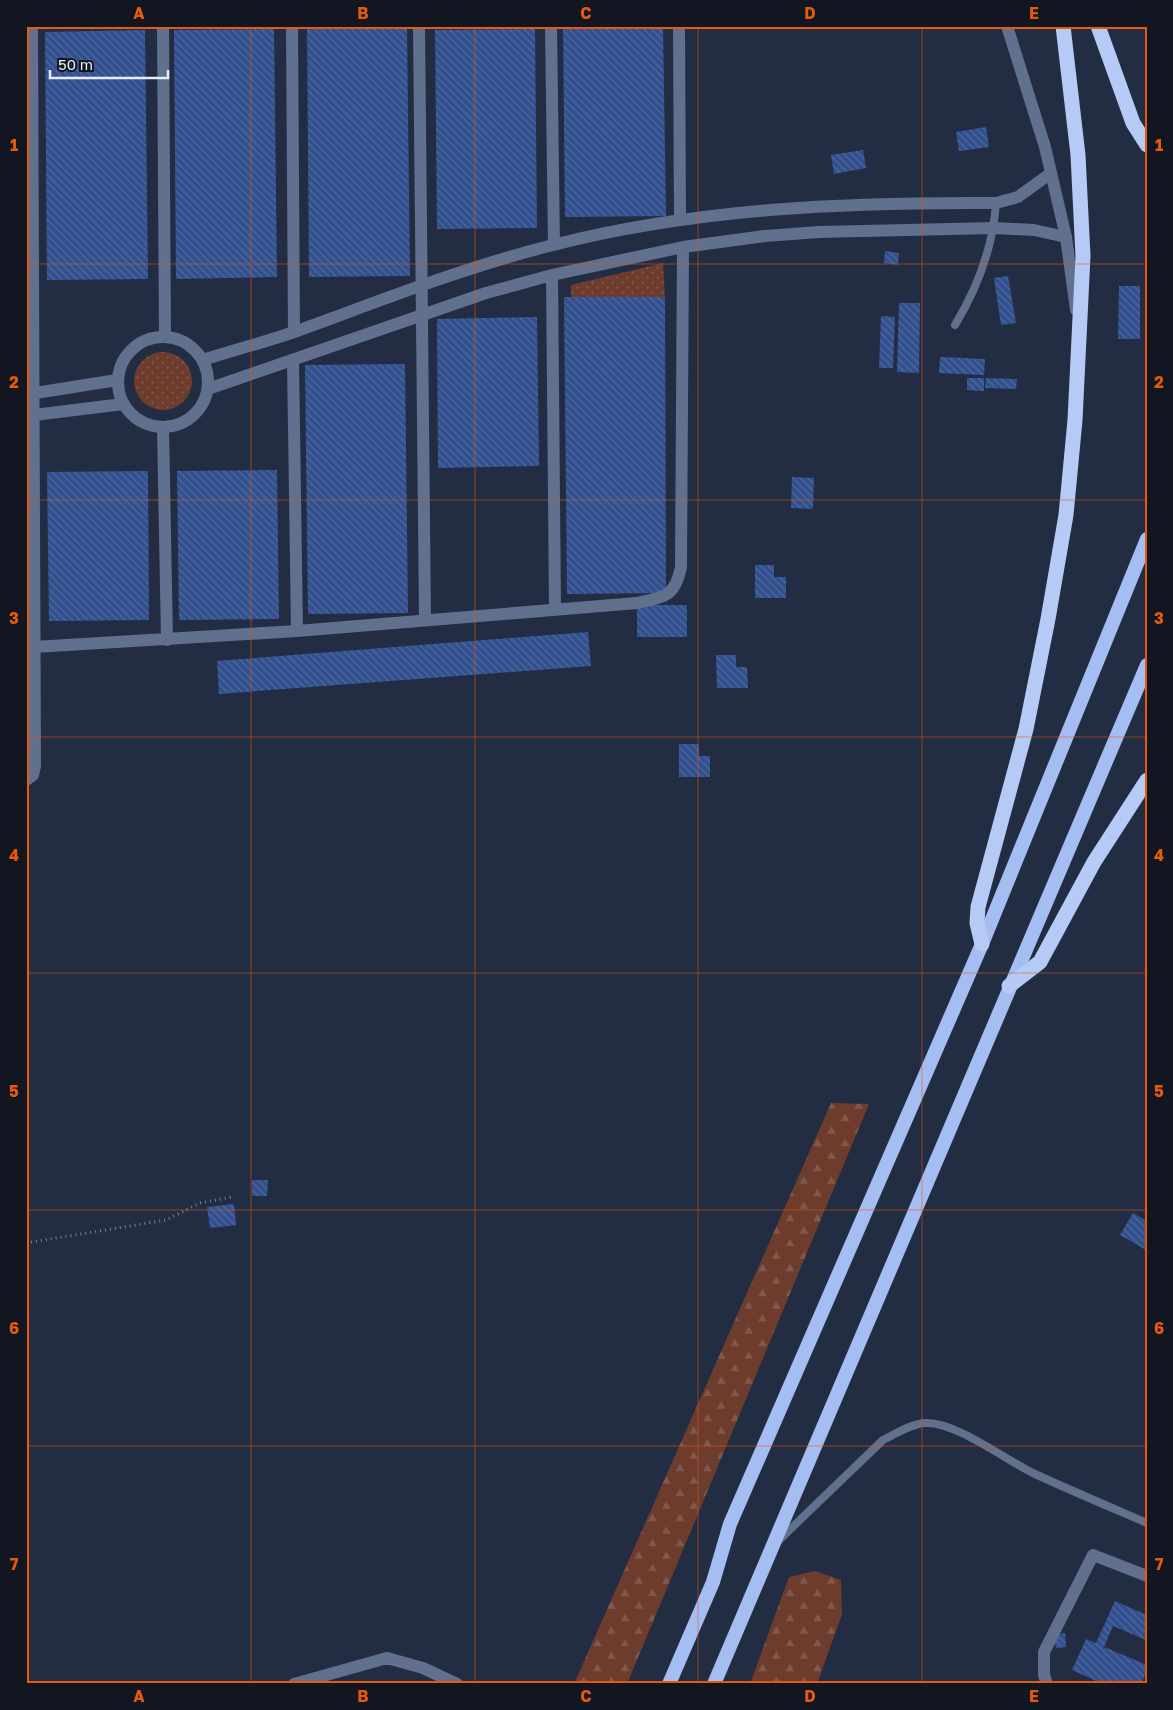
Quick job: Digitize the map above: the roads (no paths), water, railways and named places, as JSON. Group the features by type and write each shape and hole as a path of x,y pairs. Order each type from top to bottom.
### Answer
{"highway":[{"path":"982,944 977,923 978,907 1026,729 1048,619 1066,515 1075,420 1083,285 1079,174 1072,98 1062,26"},
{"path":"1098,26 1133,123 1147,146"},
{"path":"669,1684 713,1582 730,1524 982,944 1147,539"},
{"path":"714,1684 1147,665"},
{"path":"1009,986 1040,962 1094,862 1147,780"}],"street":[{"path":"26,780 33,775 35,766 30,416 32,26"},
{"path":"163,26 165,336"},
{"path":"292,26 294,332"},
{"path":"419,26 425,619"},
{"path":"552,26 554,245"},
{"path":"679,26 680,220"},
{"path":"1007,26 1051,173 1066,237 1079,328"},
{"path":"203,360 294,332 423,284 554,245 680,220 799,207 996,203 1018,197 1051,173"},
{"path":"208,389 293,362 486,293 552,275 683,247 765,236 819,232 994,228 1025,229 1066,237"},
{"path":"34,647 297,631 637,603 656,599 671,593 678,582 681,567 683,247"},
{"path":"552,275 555,609"},
{"path":"165,336 188,344 203,360 209,380 208,389 201,408 191,418 178,425 163,428 148,425 135,417 124,404 117,380 122,361 132,349 144,340 165,336"},
{"path":"293,362 297,631"},
{"path":"31,394 117,380"},
{"path":"30,416 124,404"},
{"path":"163,428 167,640"},
{"path":"1047,1684 1044,1675 1044,1652 1093,1555 1147,1576"},
{"path":"294,1684 387,1658 423,1668 457,1684"}],"lane":[{"path":"955,325 971,300 982,274 994,228 996,203"},
{"path":"771,1549 883,1440 901,1431 925,1423 943,1426 965,1435 1034,1474 1147,1523"}]}
